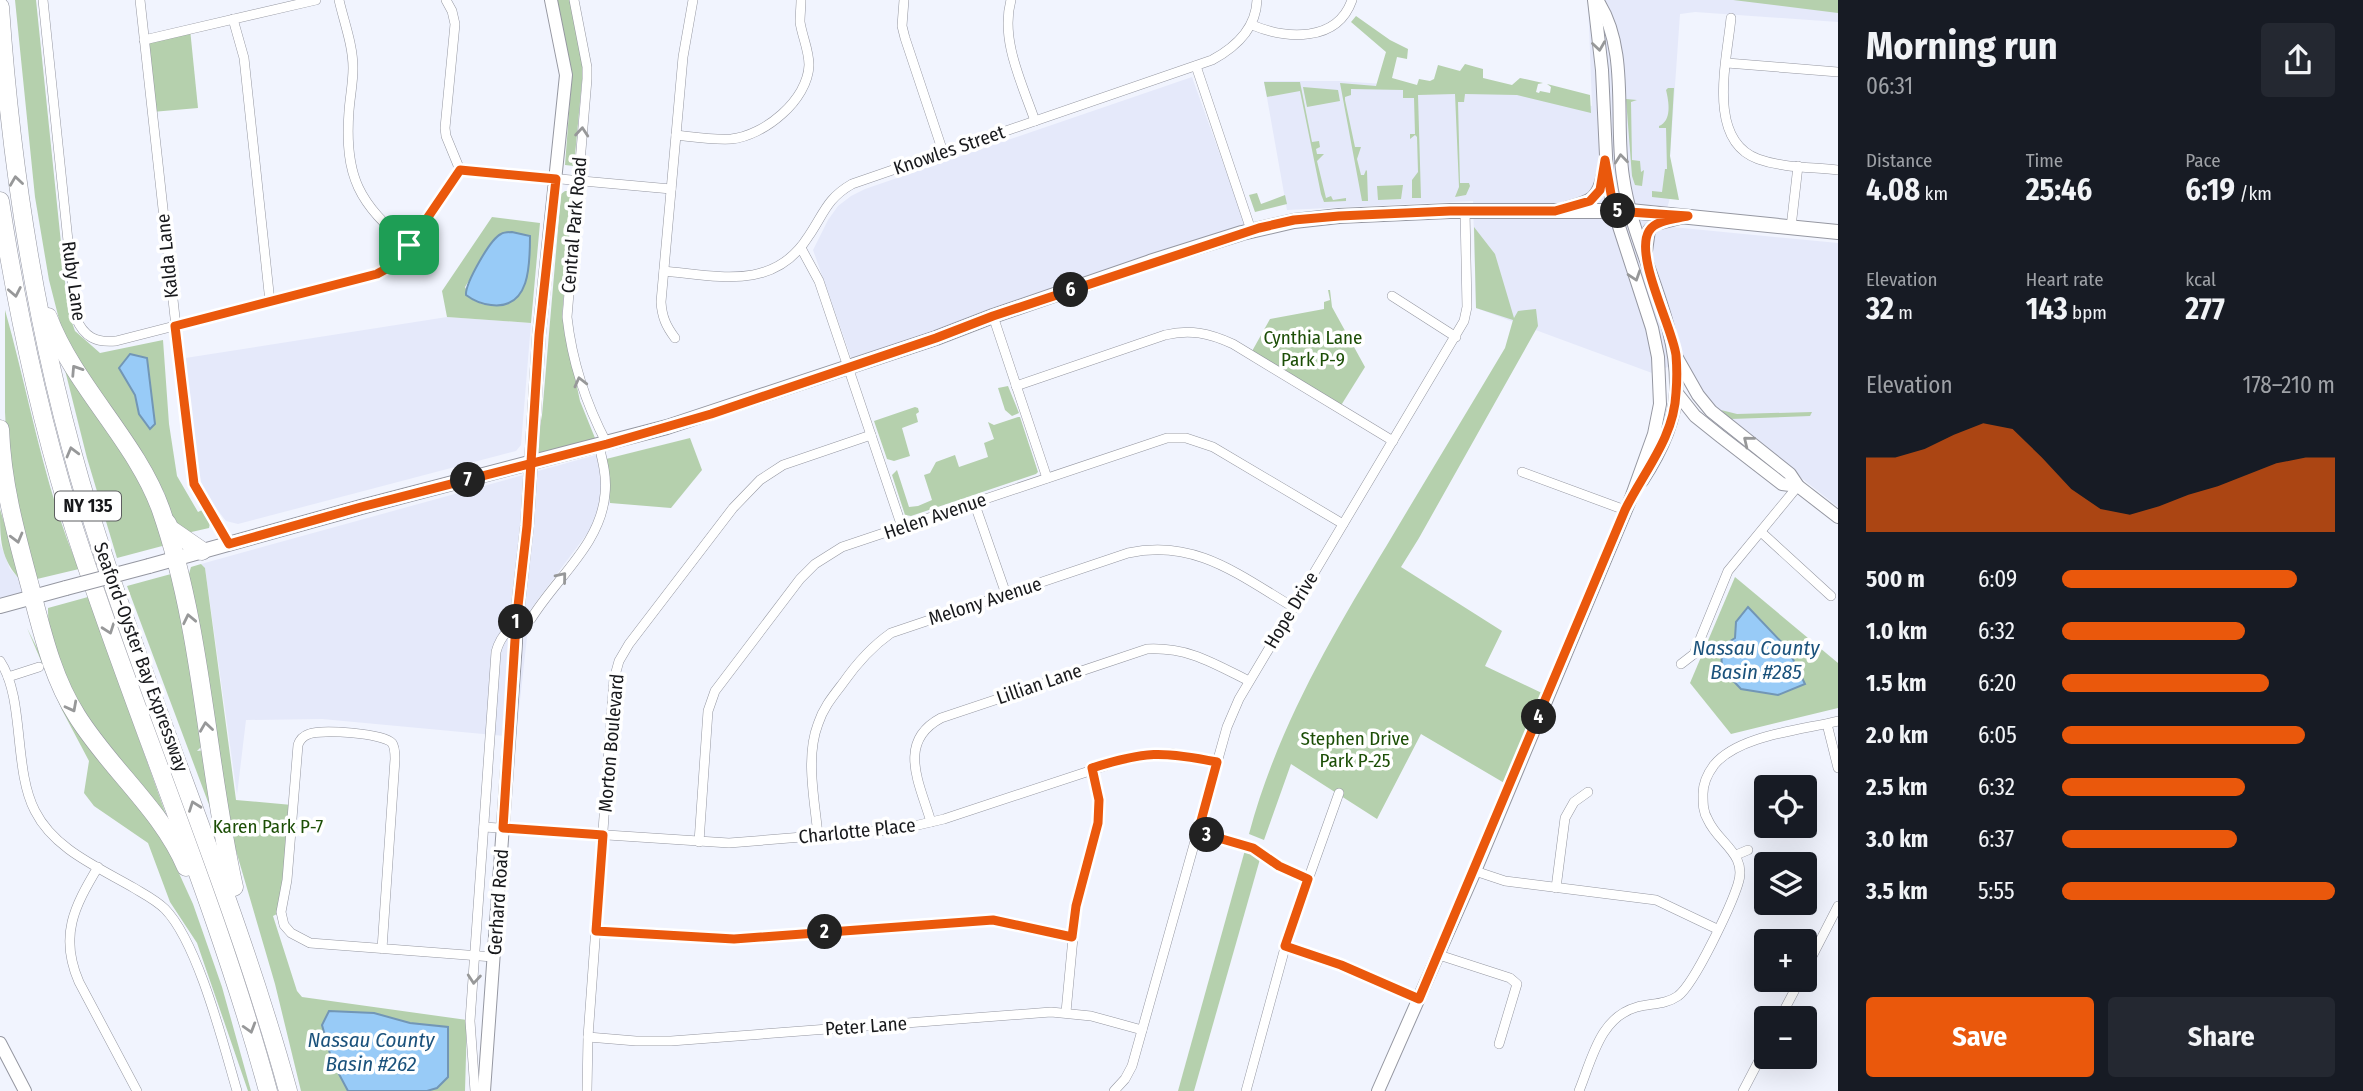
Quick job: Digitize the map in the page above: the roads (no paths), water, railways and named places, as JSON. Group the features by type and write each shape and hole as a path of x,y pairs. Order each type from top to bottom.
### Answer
{"highway":[{"name":"Seaford-Oyster Bay Expressway","path":"0,6 12,150 23,223 56,391 111,577 218,871 257,986 288,1091"},
{"name":"Seaford-Oyster Bay Expressway","path":"0,201 29,360 74,527 200,877 239,992 268,1091"},
{"path":"23,223 55,335 142,471 170,529 202,551"},
{"path":"0,429 7,500 50,659 76,715 169,835 181,856 239,992"},
{"path":"162,512 177,558 222,834 257,986"}],"main road":[{"name":"Central Park Road","path":"531,462 539,335 566,75 551,0"},
{"path":"1596,0 1606,13 1616,52 1619,145 1630,211 1676,354 1698,395 1711,411"},
{"path":"1596,0 1605,160 1614,211 1652,328 1658,357 1660,404 1654,434 1632,498"},
{"path":"1603,92 1618,91"},
{"path":"1555,211 1590,201 1600,190 1605,160"},
{"path":"0,606 711,414 1251,230 1324,217 1465,211 1630,211 1838,232"},
{"path":"1646,262 1649,230 1656,224 1688,216"},
{"path":"1652,328 1667,324"},
{"path":"1378,1091 1439,955 1625,510 1654,463 1669,429 1676,394 1676,354"},
{"path":"1658,357 1676,394 1684,404 1782,484 1798,486"},
{"path":"1660,404 1676,394 1687,396 1711,411 1790,474 1798,486 1838,517"},
{"path":"1669,429 1679,420 1689,419 1708,425"},
{"name":"Gerhard Road","path":"484,1091 516,624 522,587 531,462"},
{"path":"0,1043 25,1091"}],"street":[{"name":"Ruby Lane","path":"43,0 76,318 80,328 88,336 105,342 377,274 395,264 460,170"},
{"name":"Kalda Lane","path":"140,0 194,484 229,544"},
{"path":"144,40 316,0"},
{"path":"339,0 353,68 349,125 350,166 365,202 387,227 409,245"},
{"path":"446,0 455,24 445,128 460,170 671,189"},
{"name":"Central Park Road","path":"475,1091 470,1021 496,652 499,640 516,624 531,619 542,600 583,549 595,531 605,494 603,445 584,397 569,337 567,317 587,67 574,0"},
{"path":"675,338 666,327 662,314 664,271 683,57 693,0"},
{"path":"676,135 715,139 741,137 763,128 796,98 805,82 809,65 800,23 801,0"},
{"path":"904,0 902,26 905,38 943,152"},
{"path":"1011,0 1008,40 1035,121"},
{"path":"1257,0 1252,25 1278,34 1299,36 1316,33 1340,20 1352,0"},
{"path":"1731,18 1723,111 1732,137 1742,149 1757,159 1838,170"},
{"path":"233,19 244,58 270,302"},
{"name":"Knowles Street","path":"664,271 724,277 751,276 769,271 790,260 801,248 822,210 840,191 871,176 1212,60 1228,51 1252,25"},
{"path":"1727,63 1838,72"},
{"path":"1196,66 1251,230"},
{"path":"1791,227 1798,166"},
{"name":"Hope Drive","path":"1142,1030 1227,727 1248,681 1464,321 1467,307 1465,211"},
{"path":"801,248 819,281 902,527"},
{"path":"1392,296 1456,337"},
{"path":"993,316 1047,478"},
{"path":"1016,386 1165,335 1197,331 1233,344 1393,441"},
{"name":"Morton Boulevard","path":"587,1091 588,1037 614,678 619,661 629,643 733,508 760,480 783,465 871,435"},
{"name":"Helen Avenue","path":"699,842 708,711 715,691 800,579 815,564 842,547 1155,441 1186,438 1213,446 1343,524"},
{"path":"1522,472 1625,510"},
{"path":"1681,664 1694,654 1728,571 1798,486"},
{"path":"974,502 1006,594"},
{"path":"1761,532 1831,596"},
{"name":"Melony Avenue","path":"818,836 812,758 814,736 826,705 854,667 873,646 891,633 1128,553 1162,549 1188,552 1216,561 1293,607"},
{"name":"Lillian Lane","path":"931,822 913,753 923,730 940,718 1147,649 1167,648 1190,653 1248,681"},
{"path":"0,661 8,677 26,785 34,810 50,834 67,848 163,907 180,928 195,962 237,1091"},
{"path":"8,677 39,667"},
{"path":"1579,1091 1609,1024 1619,1015 1637,1007 1668,1002 1684,990 1740,880 1740,866 1736,855 1713,829 1705,814 1703,789 1712,767 1722,756 1740,746 1838,721"},
{"path":"1827,724 1838,768"},
{"path":"382,948 394,748 391,742 377,736 321,732 305,735 298,745 287,880 281,912 290,933 310,943 493,957"},
{"name":"Charlotte Place","path":"484,827 729,843 901,829 931,822 1124,758 1153,753 1185,755 1217,762"},
{"path":"1066,1012 1076,906 1098,823 1099,800 1092,768"},
{"path":"1556,888 1565,818 1574,802 1588,792"},
{"path":"1246,1091 1285,946 1339,793"},
{"path":"1198,832 1253,848 1279,866 1308,879"},
{"path":"1736,855 1748,850"},
{"path":"98,867 78,901 70,923 69,947 79,982 137,1091"},
{"path":"1475,870 1505,881 1656,900 1717,929"},
{"path":"1817,947 1838,906"},
{"path":"596,931 734,939 993,920 1072,937"},
{"path":"1285,946 1341,965 1419,999"},
{"path":"1439,955 1510,978 1517,984 1499,1044"},
{"name":"Peter Lane","path":"588,1037 671,1041 1034,1012 1066,1012 1091,1016 1142,1030"},
{"path":"1114,1091 1132,1066 1142,1030"},
{"path":"1743,1091 1754,1069"}],"water":[{"path":"512,232 530,236 528,272 520,293 504,305 487,305 472,299 466,295 467,289 479,262 496,238"},
{"path":"130,354 147,358 155,424 150,429 139,414 135,395 119,368"},
{"name":"Nassau County Basin #285","path":"1748,607 1788,649 1805,684 1778,695 1741,689 1722,669 1721,647 1735,638 1736,622"},
{"name":"Nassau County Basin #262","path":"329,1011 374,1013 410,1023 448,1027 448,1077 437,1088 427,1091 348,1091 332,1061 322,1025"}],"park label":[{"name":"Cynthia Lane Park P-9","path":"1313,348"},
{"name":"Stephen Drive Park P-25","path":"1355,749"},
{"name":"Karen Park P-7","path":"268,826"}]}
